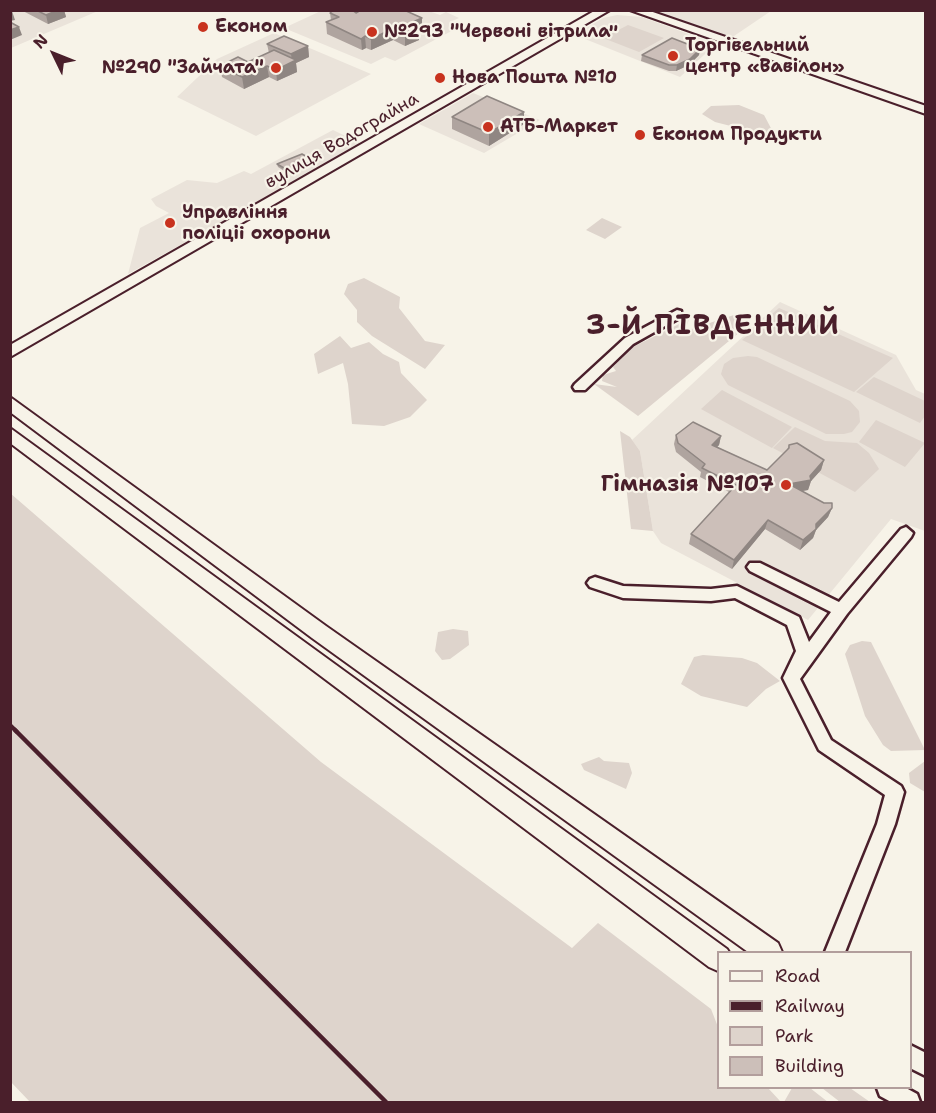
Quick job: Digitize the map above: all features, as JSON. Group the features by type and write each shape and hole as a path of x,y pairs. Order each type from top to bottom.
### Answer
{"street":[{"name":"вулиця Водограйна","path":"10,352 600,12 616,11"},
{"path":"624,11 638,11 926,110"},
{"path":"580,387 630,341 677,314"},
{"path":"10,403 319,633 768,951"},
{"path":"10,434 717,957"},
{"path":"791,678 841,610 906,533"},
{"path":"755,567 841,610"},
{"path":"595,584 623,592 711,595 737,592 793,621 804,651 791,678"},
{"path":"791,678 825,745 895,792 886,824 835,951"},
{"path":"912,1056 926,1066"},
{"path":"890,1089 909,1102"}],"shaded area":[{"path":"323,10 426,10 440,15 446,12 459,18 450,22 461,26 395,61 385,57 371,64 284,28"},
{"path":"10,11 98,11 11,48"},
{"path":"653,11 771,11 731,38"},
{"path":"617,15 642,17 716,44 680,77 575,35 603,18"},
{"path":"274,33 371,74 256,136 177,97 217,59"},
{"path":"473,93 540,120 484,153 419,124"},
{"path":"333,130 362,144 128,274 140,228 169,213 156,206 151,199 187,180 217,183 244,171 251,174"},
{"name":"Гімназія №107","path":"780,302 896,355 916,390 925,394 925,531 891,519 808,620 661,543 653,531 640,451 632,440"}],"green space":[{"path":"628,25 664,38 639,52 603,38"},
{"path":"739,105 764,115 773,132 770,136 715,122 702,114 711,106"},
{"path":"602,218 622,227 605,239 586,230"},
{"path":"364,278 400,297 399,308 425,341 445,345 425,369 372,336 357,322 357,310 344,294 348,284"},
{"path":"779,308 893,358 854,392 742,340"},
{"path":"737,314 746,327 638,416 594,384 617,387 602,381 603,375 616,371 613,367 631,348 689,319 685,331"},
{"path":"340,336 351,348 369,342 383,354 399,362 401,373 427,400 410,417 384,426 352,424 348,384 343,363 318,374 314,354"},
{"path":"757,357 850,401 859,411 860,422 852,432 826,434 728,385 721,374 724,364 733,358"},
{"path":"874,377 925,401 925,416 920,423 856,392"},
{"path":"722,390 792,427 772,448 701,409"},
{"path":"876,420 925,443 905,467 859,442"},
{"path":"795,427 825,441 857,443 869,453 879,469 855,492 773,448"},
{"path":"620,431 630,437 640,451 653,531 631,529"},
{"path":"10,493 321,762 572,948 598,923 711,1009 717,1024 717,1089 769,1089 781,1102 30,1102 10,1081"},
{"path":"453,629 468,631 469,645 450,659 442,660 435,651 438,632"},
{"path":"862,641 871,642 925,750 891,751 883,745 865,716 845,654 850,645"},
{"path":"703,655 742,658 757,663 780,681 766,689 747,707 701,696 681,684 694,657"},
{"path":"599,757 604,761 629,763 632,773 626,789 584,770 581,764"},
{"path":"925,761 925,792 910,783 909,773"},
{"path":"791,1089 811,1089 828,1102 784,1102"},
{"path":"823,1089 851,1089 870,1102 840,1102"}],"building":[{"path":"36,10 58,10 46,15"},
{"path":"334,10 352,10 356,13 361,10 404,10 422,18 408,24 418,28 405,35 392,29 371,39 365,36 361,39 326,22 339,17 330,13"},
{"path":"10,22 19,27 10,30"},
{"path":"284,36 308,46 291,54 267,44"},
{"name":"Торгівельний центр «Вавілон»","path":"672,38 700,49 690,59 677,65 669,65 642,55"},
{"path":"274,50 296,60 276,70 267,66 242,77 220,66 238,57 248,62"},
{"path":"487,96 524,112 489,133 452,117"},
{"path":"302,154 313,160 291,172 277,164"},
{"path":"693,422 721,436 712,445 767,470 789,448 789,445 797,443 824,460 810,476 811,480 789,484 824,503 832,503 832,508 816,524 816,529 803,540 768,520 734,560 691,534 736,485 702,468 705,464 678,443 676,435"}],"railway":[{"path":"10,725 15,730"},
{"path":"15,730 386,1102"}],"place":[{"name":"Економ","path":"203,27"},
{"name":"№293 \"Червоні вітрила\"","path":"372,32"},
{"name":"Торгівельний центр «Вавілон»","path":"673,56"},
{"name":"№290 \"Зайчата\"","path":"276,68"},
{"name":"Нова Пошта №10","path":"440,78"},
{"name":"АТБ-Маркет","path":"488,127"},
{"name":"Економ Продукти","path":"640,135"},
{"name":"Управлiння полiцii охорони","path":"170,223"},
{"name":"Гімназія №107","path":"786,485"}],"district":[{"name":"3-Й ПІВДЕННИЙ","path":"713,327"}]}
